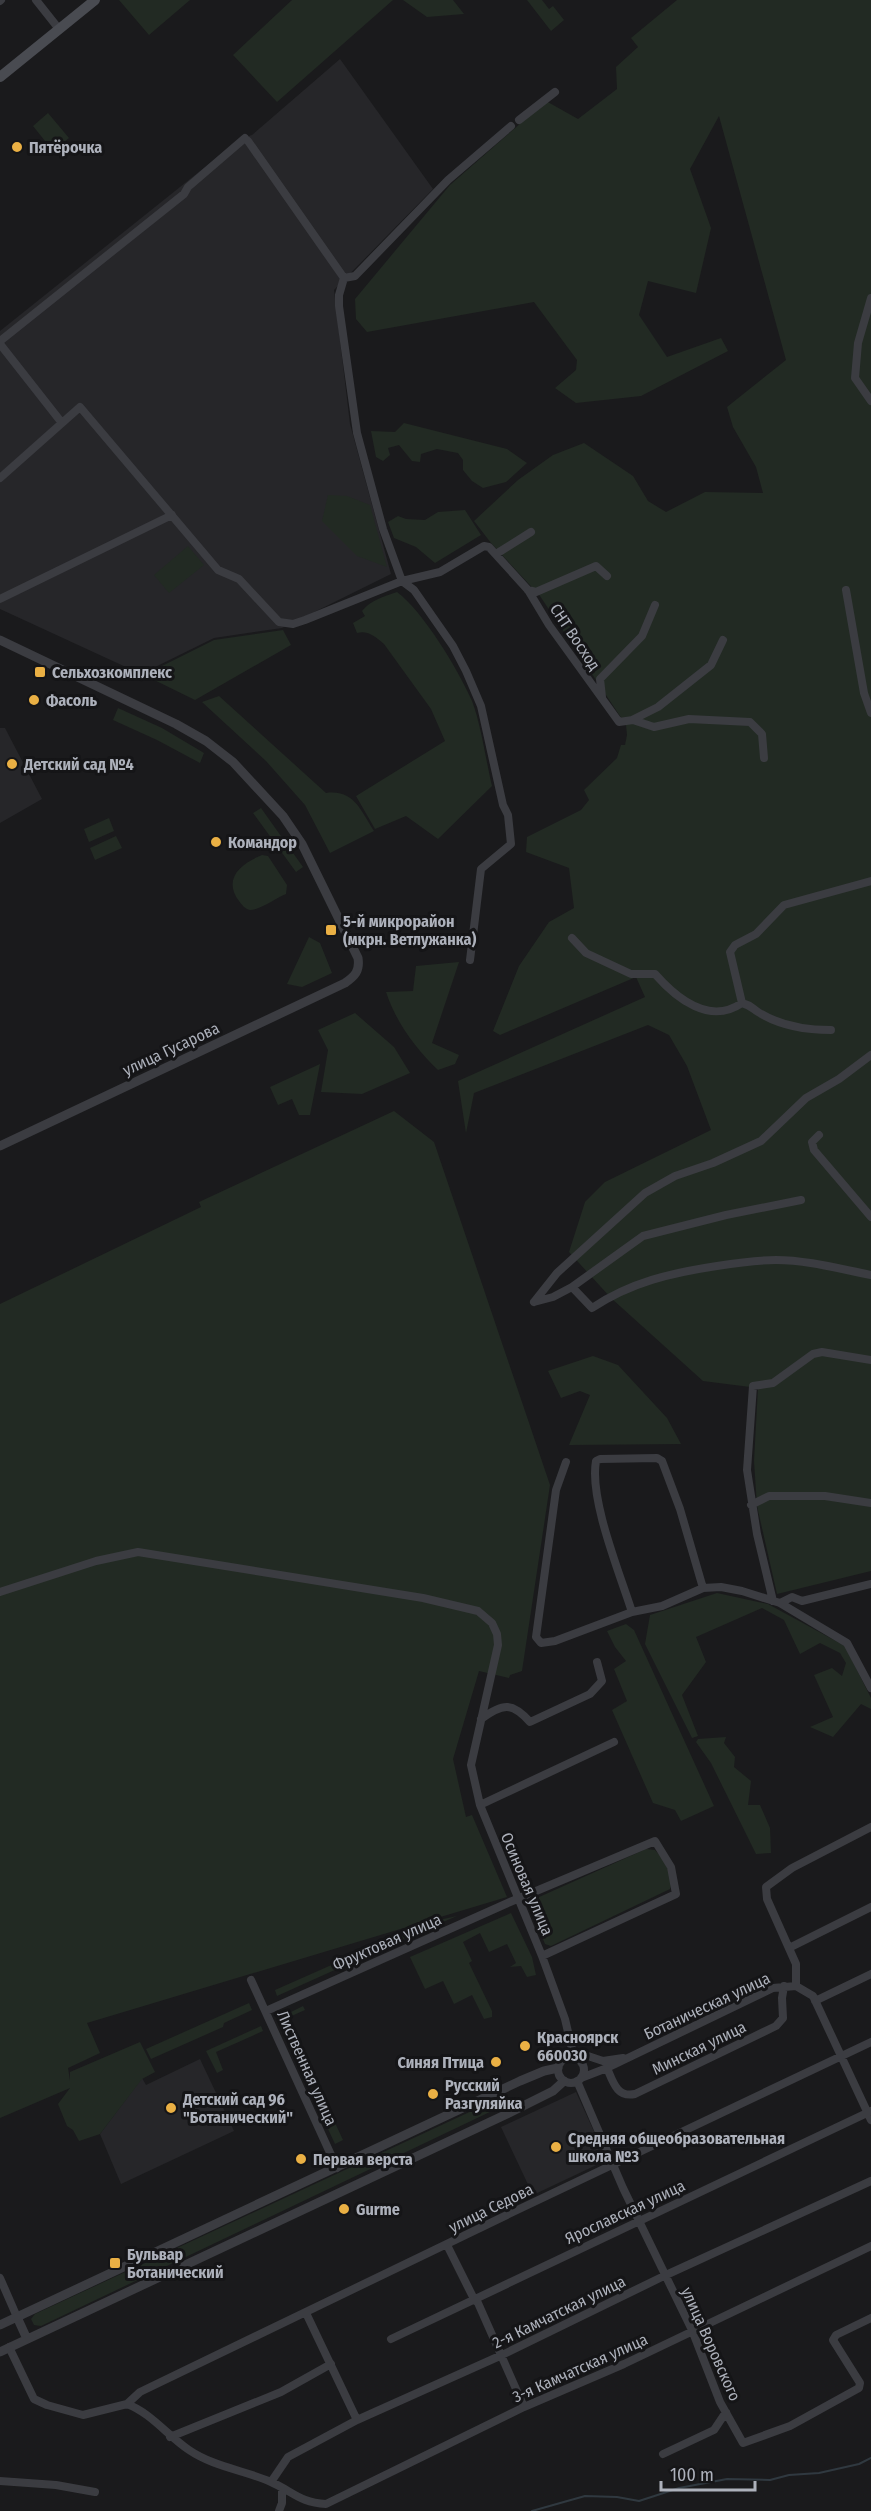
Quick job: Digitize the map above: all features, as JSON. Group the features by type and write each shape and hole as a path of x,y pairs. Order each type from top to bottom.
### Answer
{"main road":[{"path":"0,77 95,0"}],"street":[{"path":"36,0 59,29"},
{"path":"519,120 555,92"},
{"path":"344,278 355,276 447,180 511,126"},
{"path":"62,423 0,342 184,194 188,187 247,140 344,278"},
{"path":"344,278 339,295 339,306 357,433 383,529 402,581 414,590 453,646 466,671 481,706 502,805 508,815 511,844 481,869 470,960"},
{"path":"871,298 858,343 855,378 871,401"},
{"path":"0,478 80,407 218,570 239,579 279,622 285,625 305,620 402,581 440,572 484,546 489,547 496,554 531,532"},
{"path":"0,599 172,515"},
{"name":"СНТ Восход","path":"496,554 528,590 549,625 619,722 633,720 654,727 689,719 750,722 762,734 764,758"},
{"name":"СНТ Восход","path":"528,590 536,592 596,566 608,576"},
{"path":"846,590 864,693 871,713"},
{"name":"СНТ Восход","path":"602,699 600,679 642,636 655,605"},
{"name":"улица Гусарова","path":"0,640 176,724 206,741 233,762 276,808 302,843 358,958 358,971 354,977 326,993 0,1146"},
{"path":"633,720 658,707 711,665 723,640"},
{"path":"742,1003 730,952 735,945 756,934 784,905 871,881"},
{"path":"572,938 586,953 631,974 655,974 673,994 703,1010 723,1013 742,1003 751,1005 758,1012 792,1026 812,1030 831,1030"},
{"path":"801,1200 726,1215 643,1236 572,1287 553,1297 534,1302 556,1273 645,1193 675,1176 713,1163 761,1140 806,1098 839,1079 871,1055"},
{"path":"819,1135 812,1142 814,1150 871,1217"},
{"path":"572,1287 592,1308 626,1288 664,1275 749,1262 777,1260 802,1262 871,1275"},
{"path":"776,1602 751,1505 747,1470 753,1386 773,1383 813,1354 822,1352 871,1360"},
{"path":"632,1612 598,1496 596,1461 600,1459 657,1458 662,1461 680,1509 703,1588"},
{"path":"566,1462 556,1490 536,1637 541,1643 555,1641 632,1612 662,1606 703,1588 721,1587 776,1602 847,1643 871,1688"},
{"path":"751,1505 769,1496 825,1496 871,1503"},
{"name":"Осиновая улица","path":"0,1592 96,1561 138,1552 423,1598 478,1611 492,1623 497,1634 498,1645 471,1765 480,1805 566,2019 572,2049 571,2057"},
{"path":"776,1602 792,1597 802,1601 871,1584"},
{"path":"481,1719 500,1707 512,1707 521,1712 530,1722 591,1694 602,1681 597,1662"},
{"path":"480,1805 614,1742"},
{"path":"870,2114 815,2001 806,1990 796,1986 796,1964 767,1899 766,1887 792,1868 871,1827"},
{"name":"Фруктовая улица","path":"266,2011 655,1841 671,1867 676,1894 542,1956"},
{"path":"789,1948 871,1907"},
{"path":"815,2001 871,1974"},
{"name":"Лиственная улица","path":"251,1980 337,2168"},
{"name":"Минская улица","path":"607,2068 619,2091 625,2095 635,2094 776,2026 783,2018 784,1986"},
{"name":"Ботаническая улица","path":"579,2080 773,1988 796,1986"},
{"name":"улица Седова","path":"127,2404 140,2392 871,2042"},
{"name":"Ботаническая улица","path":"571,2057 582,2054 603,2061 630,2056"},
{"path":"571,2057 582,2065 584,2071 579,2080 570,2083 564,2081 558,2074 558,2068 562,2061 571,2057"},
{"path":"0,2325 499,2091 544,2071 558,2068"},
{"name":"улица Воровского","path":"579,2080 614,2165 692,2330 740,2441 746,2443 790,2426 858,2388 860,2383 833,2340 836,2335 871,2318"},
{"path":"0,2352 509,2113 553,2091 564,2081"},
{"path":"499,2091 509,2113"},
{"name":"Ярославская улица","path":"391,2339 639,2220 870,2114"},
{"name":"2-я Камчатская улица","path":"271,2482 288,2457 357,2420 502,2355 666,2275 871,2181"},
{"path":"447,2245 474,2299 478,2302 524,2408"},
{"name":"3-я Камчатская улица","path":"282,2488 298,2499 326,2504 524,2408 624,2364 871,2246"},
{"path":"0,2278 27,2339"},
{"path":"306,2313 324,2355 331,2364 357,2420"},
{"path":"9,2347 34,2399 83,2415 127,2404 147,2415 170,2437 192,2452 219,2465 271,2482 282,2488 282,2503 279,2511"},
{"path":"170,2437 281,2392 331,2364"},
{"path":"663,2454 714,2430 726,2412"},
{"path":"0,2481 56,2485 94,2492"}],"shaded area":[{"path":"119,0 190,0 149,35"},
{"path":"292,0 393,0 277,102 233,55"},
{"path":"403,0 453,0 464,14 427,17"},
{"path":"527,0 542,0 549,9 553,6 564,20 551,31"},
{"path":"677,0 871,0 871,1571 777,1594 757,1506 754,1461 758,1388 703,1381 611,1298 569,1252 585,1202 605,1182 711,1130 687,1066 669,1035 648,1025 474,1093 466,1133 458,1081 645,997 636,977 500,1035 493,1031 519,966 549,922 574,908 569,868 526,852 527,837 581,810 589,800 584,790 617,758 621,745 625,745 627,735 626,725 540,596 474,521 518,480 553,455 584,443 633,476 648,501 666,512 705,492 763,493 756,467 733,427 727,407 786,360 719,116 690,169 711,228 696,293 648,281 639,315 667,357 721,338 728,351 641,396 576,403 555,388 576,370 577,360 534,302 367,332 356,319 355,299 450,185 546,101 578,119 617,89 616,67 638,47 631,38"},
{"path":"340,59 433,189 334,290 350,424 391,574 282,628 214,638 141,674 0,609 0,331 240,139 252,135"},
{"path":"48,113 69,138 53,151 33,126"},
{"path":"404,423 507,449 527,463 506,482 483,488 472,481 463,470 463,460 458,453 437,449 421,454 420,462 412,461 399,445 388,448 390,455 383,461 376,457 371,431 395,432"},
{"path":"328,495 347,496 370,505 387,567 357,556 322,521"},
{"path":"465,510 481,535 435,563 416,547 394,538 388,522 398,516 425,520 438,512"},
{"path":"188,546 204,565 169,593 154,575"},
{"path":"397,592 429,627 466,688 478,720 492,786 438,839 406,816 375,829 356,796 445,741 431,709 384,644 368,633 357,633 353,623 365,616 362,611 369,604"},
{"path":"283,630 291,645 195,700 144,675 214,640"},
{"path":"219,696 326,793 343,794 356,803 374,831 330,853 305,805 266,761 202,702"},
{"path":"118,708 162,728 204,753 200,763 113,720"},
{"name":"Детский сад №4","path":"0,728 5,728 42,799 0,823"},
{"path":"261,808 303,867 296,872 253,813"},
{"path":"109,818 114,831 89,842 84,829"},
{"path":"116,836 122,848 95,860 90,848"},
{"path":"262,855 268,856 287,885 286,894 250,910 242,905 234,893 234,878 241,867"},
{"path":"309,937 320,943 332,973 302,987 287,984"},
{"path":"459,962 432,1043 459,1055 455,1064 438,1070 407,1034 386,992 413,991 416,966"},
{"path":"355,1013 394,1047 410,1073 362,1094 321,1092 328,1050 318,1030"},
{"path":"320,1064 310,1115 299,1115 292,1099 278,1105 270,1087"},
{"path":"394,1111 434,1142 550,1485 522,1671 510,1675 509,1678 479,1671 453,1759 466,1817 472,1815 507,1897 87,2023 100,2053 68,2068 70,2081 70,2072 140,2042 155,2072 142,2079 100,2134 79,2141 73,2130 67,2126 58,2104 70,2088 0,2118 0,1304 201,1207 199,1202"},
{"path":"593,1356 618,1365 667,1418 681,1444 569,1445 590,1395 580,1391 561,1398 548,1371"},
{"path":"717,1593 768,1604 845,1646 871,1698 871,1709 861,1704 833,1737 810,1727 833,1717 814,1675 832,1668 842,1676 846,1663 840,1653 820,1643 800,1654 784,1620 762,1608 696,1637 706,1662 682,1695 698,1736 692,1738 645,1644 650,1615"},
{"path":"626,1624 634,1630 714,1806 681,1821 675,1810 653,1803 612,1710 627,1701 614,1669 626,1661 615,1647 607,1631"},
{"path":"726,1737 724,1743 735,1757 734,1767 751,1781 748,1805 760,1805 770,1828 771,1853 756,1854 711,1763 696,1742 698,1739"},
{"path":"646,1849 655,1850 665,1863 671,1879 670,1889 551,1946 545,1944 528,1902"},
{"path":"511,1913 532,1957 536,1975 527,1977 521,1966 510,1967 516,1963 507,1944 489,1952 480,1933 463,1942 472,1961 469,1963 492,2011 492,2017 484,2019 472,1995 454,2004 443,1981 425,1989 410,1957"},
{"path":"457,1916 369,1954 367,1950 430,1922"},
{"path":"345,1959 348,1964 277,1996 275,1990"},
{"path":"249,2003 252,2010 224,2023 223,2027 151,2059 146,2049"},
{"path":"303,2006 305,2010 287,2018 316,2082 309,2086 279,2018"},
{"path":"261,2026 263,2031 216,2052 223,2070 217,2073 206,2051"},
{"name":"Детский сад 96 \"Ботанический\"","path":"200,2059 234,2131 121,2184 100,2134 142,2078 146,2085"},
{"name":"Средняя общеобразовательная школа №3","path":"576,2092 607,2160 533,2195 501,2127"},
{"path":"324,2099 343,2140 335,2144 316,2103"},
{"path":"491,2102 496,2107 494,2110 41,2326 34,2325 31,2319 35,2314"}],"waterway":[{"path":"532,2511 585,2496 617,2497 639,2501 679,2488 727,2479 770,2480 789,2475 819,2473 859,2464 871,2458"}],"place":[{"name":"Пятёрочка","path":"17,147"},
{"name":"Сельхозкомплекс","path":"40,672"},
{"name":"Фасоль","path":"34,700"},
{"name":"Детский сад №4","path":"12,764"},
{"name":"Командор","path":"216,842"},
{"name":"5-й микрорайон (мкрн. Ветлужанка)","path":"331,930"},
{"name":"Красноярск 660030","path":"525,2046"},
{"name":"Синяя Птица","path":"496,2062"},
{"name":"Русский Разгуляйка","path":"433,2094"},
{"name":"Детский сад 96 \"Ботанический\"","path":"171,2108"},
{"name":"Средняя общеобразовательная школа №3","path":"556,2147"},
{"name":"Первая верста","path":"301,2159"},
{"name":"Gurme","path":"344,2209"},
{"name":"Бульвар Ботанический","path":"115,2263"}]}
